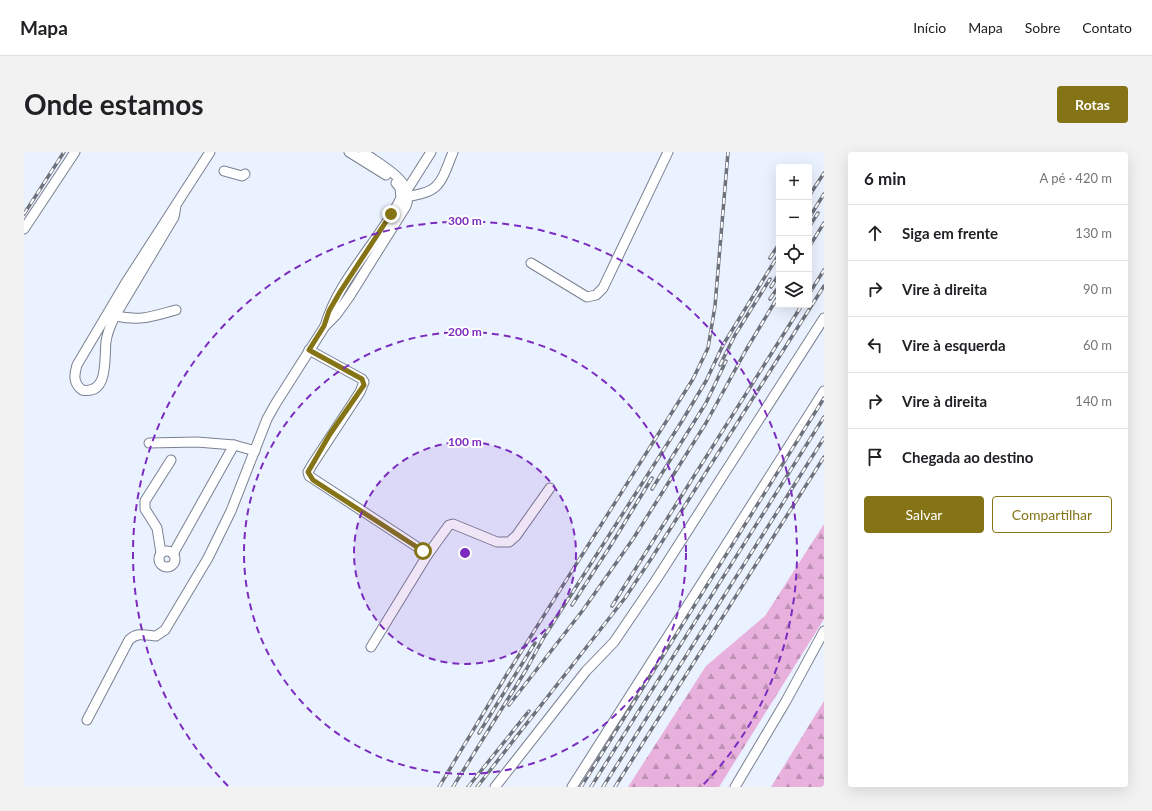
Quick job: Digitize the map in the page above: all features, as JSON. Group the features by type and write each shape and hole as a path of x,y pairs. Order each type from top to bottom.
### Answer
{"lane":[{"path":"24,229 74,152"},
{"path":"176,206 174,216 115,316 106,341 103,379 94,389 87,391 82,390 75,380 74,373 77,365 125,284 210,152"},
{"path":"349,152 389,177 398,185 404,194"},
{"path":"363,152 401,181 404,194"},
{"path":"87,720 128,640 133,636 140,634 156,636 165,630 208,558 231,511 267,419 289,380 324,326 329,311 340,292 431,152"},
{"path":"404,194 423,195 435,188 443,177 453,152"},
{"path":"531,263 587,297 596,295 603,288 668,152"},
{"path":"224,171 242,176 245,174"},
{"path":"115,316 134,320 176,310"},
{"path":"495,787 586,671 614,642 656,580 824,318"},
{"path":"309,350 362,379 364,382 360,392 312,465 308,472 309,476 428,554"},
{"path":"572,787 824,391"},
{"path":"149,443 197,442 234,445 255,451"},
{"path":"171,460 145,501 146,509 157,528 161,553 159,561 162,565 167,567 174,562 173,554 234,445"},
{"path":"371,647 428,554 449,525 453,524 497,542 509,542 516,536 550,488"},
{"path":"161,553 169,551 173,554"},
{"path":"734,787 786,701 824,631"}],"green space":[{"path":"824,524 824,619 719,787 628,787 706,666 765,616"},
{"path":"824,701 824,787 771,787"}],"railway":[{"path":"24,214 64,152"},
{"path":"439,787 507,674 693,379 708,348 715,306 728,152"},
{"path":"812,191 824,173"},
{"path":"812,213 824,194"},
{"path":"812,222 818,213"},
{"path":"812,242 824,223"},
{"path":"770,258 776,249"},
{"path":"453,787 526,670 544,637 682,421 706,381 723,345 776,259"},
{"path":"812,289 824,270"},
{"path":"720,365 735,335 770,279"},
{"path":"771,287 776,279"},
{"path":"477,787 625,598 824,286"},
{"path":"770,299 776,290"},
{"path":"509,705 583,610 633,539 706,423 746,350 776,300"},
{"path":"612,606 800,308"},
{"path":"652,489 706,403 726,361"},
{"path":"581,787 824,398"},
{"path":"591,787 824,417"},
{"path":"603,787 824,438"},
{"path":"615,787 824,457"},
{"path":"572,605 652,478"},
{"path":"479,733 535,643"},
{"path":"468,787 529,711"}],"route":[{"path":"391,214 340,292 329,311 324,326 309,350 362,379 364,385 330,434 308,472 309,476 313,480 423,551"}]}
